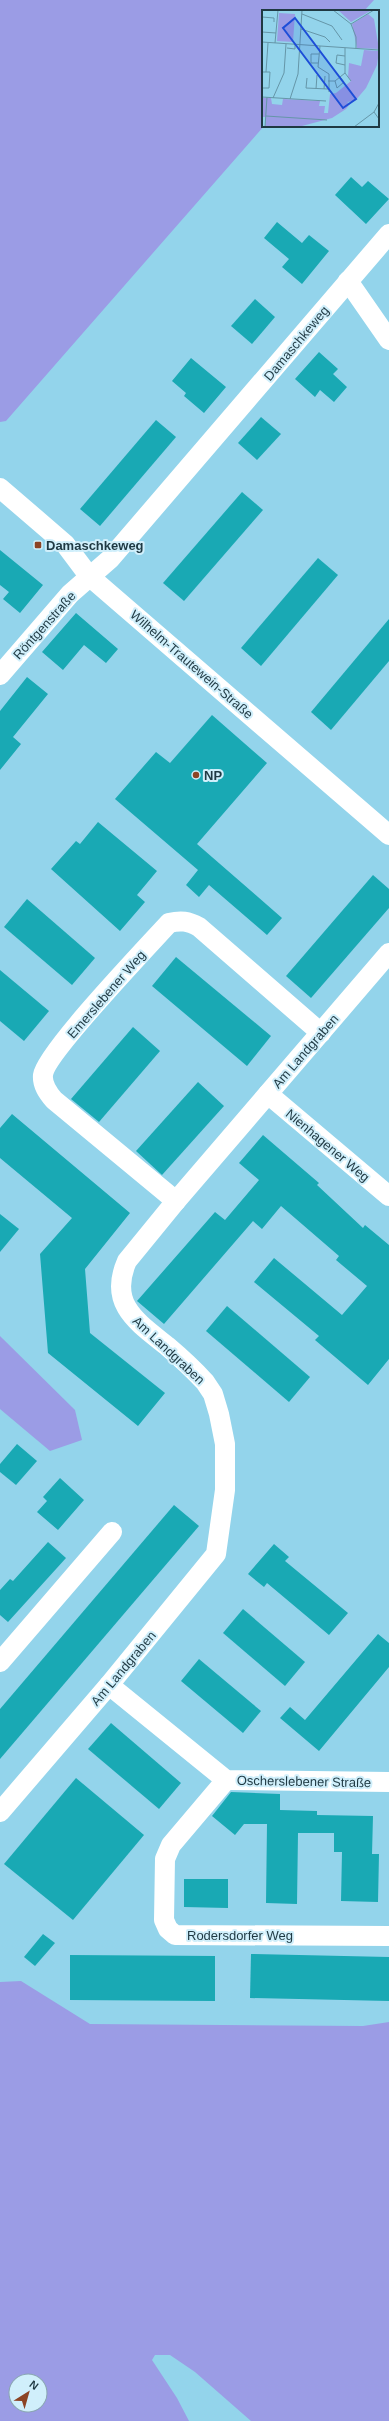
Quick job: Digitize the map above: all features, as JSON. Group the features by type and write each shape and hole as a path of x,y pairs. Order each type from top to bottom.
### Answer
{"street":[{"name":"Damaschkeweg","path":"89,576 110,559 389,234"},
{"path":"348,281 389,340"},
{"name":"Wilhelm-Trautewein-Straße","path":"4,499 65,544 89,576 389,835"},
{"name":"Röntgenstraße","path":"0,675 70,594 89,576"},
{"name":"Emerslebener Weg","path":"176,1201 54,1100 45,1089 42,1076 46,1065 81,1021 169,923 188,921 199,927 321,1033"},
{"name":"Am Landgraben","path":"0,1812 109,1685 216,1554 225,1490 224,1444 213,1394 205,1382 193,1370 138,1323 127,1310 122,1297 122,1272 127,1261 176,1201 389,953"},
{"name":"Nienhagener Weg","path":"268,1094 389,1196"},
{"path":"0,1662 112,1532"},
{"name":"Oscherslebener Straße","path":"109,1685 226,1780 389,1782"},
{"name":"Rodersdorfer Weg","path":"226,1780 171,1845 165,1859 164,1920 168,1929 175,1935 389,1936"}],"shaded area":[{"path":"0,0 374,0 365,10 262,10 263,127 6,421 0,422"},
{"path":"0,1336 75,1410 82,1440 50,1451 0,1409"},
{"path":"21,1981 90,2024 363,2026 389,2022 389,2421 251,2421 195,2372 170,2355 155,2355 152,2360 177,2398 189,2421 0,2421 0,1982"}],"building":[{"path":"351,177 362,187 368,181 389,199 366,224 335,195"},
{"path":"277,222 302,243 309,235 329,251 302,284 282,267 289,259 264,238"},
{"path":"255,299 275,317 252,344 231,326"},
{"path":"319,352 338,369 333,374 347,387 334,402 320,390 315,397 295,379"},
{"path":"191,358 226,387 204,413 184,396 186,393 172,381"},
{"path":"261,417 281,434 257,460 238,443"},
{"path":"156,420 176,437 100,526 80,509"},
{"path":"242,492 263,510 184,601 163,583"},
{"path":"0,550 43,585 20,613 3,599 9,592 0,585"},
{"path":"318,558 338,575 261,666 241,648"},
{"path":"76,613 118,649 106,663 84,645 63,670 42,652"},
{"path":"389,619 389,661 331,730 311,712"},
{"path":"27,677 48,694 13,737 21,744 0,770 0,711"},
{"name":"NP","path":"212,715 267,763 197,844 282,918 267,935 209,885 199,897 186,885 198,870 115,799 156,752 170,763"},
{"path":"98,822 157,871 137,895 145,902 120,931 51,869 76,841 80,844"},
{"path":"373,875 389,889 389,908 311,998 286,976"},
{"path":"27,899 95,958 72,985 4,927"},
{"path":"176,957 271,1036 247,1066 152,986"},
{"path":"0,970 49,1011 24,1041 0,1021"},
{"path":"133,1027 160,1051 99,1122 71,1099"},
{"path":"198,1082 224,1106 162,1175 136,1151"},
{"path":"12,1114 130,1213 85,1269 90,1333 165,1393 138,1426 48,1353 40,1254 72,1218 0,1158 0,1128"},
{"path":"263,1135 319,1183 317,1185 363,1228 365,1225 389,1245 389,1359 368,1385 315,1340 319,1336 254,1282 274,1258 342,1315 367,1286 336,1260 339,1256 281,1206 262,1229 253,1221 164,1324 137,1301 215,1212 225,1220 259,1180 239,1163"},
{"path":"0,1214 19,1229 0,1252"},
{"path":"227,1306 310,1377 289,1402 206,1331"},
{"path":"17,1444 37,1461 16,1485 0,1472 0,1464"},
{"path":"60,1478 84,1500 58,1530 37,1512 47,1501 43,1497"},
{"path":"174,1505 199,1526 0,1759 0,1709"},
{"path":"48,1542 66,1558 8,1622 0,1615 0,1590 10,1579 13,1581"},
{"path":"274,1544 289,1557 285,1561 348,1613 329,1635 267,1583 264,1587 248,1574"},
{"path":"243,1609 305,1662 285,1686 223,1633"},
{"path":"378,1634 389,1643 389,1667 319,1751 280,1718 290,1707 305,1720"},
{"path":"199,1659 261,1711 243,1733 181,1681"},
{"path":"111,1723 181,1783 159,1809 88,1749"},
{"path":"76,1778 144,1835 73,1920 4,1864"},
{"path":"231,1792 280,1794 280,1810 317,1811 317,1815 373,1816 372,1854 379,1854 378,1902 341,1901 342,1852 334,1852 334,1833 298,1833 297,1904 266,1903 267,1824 244,1824 235,1835 212,1816"},
{"path":"184,1879 228,1879 228,1908 184,1907"},
{"path":"43,1934 55,1943 35,1966 24,1957"},
{"path":"251,1954 389,1957 389,2001 250,1998"},
{"path":"70,1955 215,1956 215,2001 70,2000"}],"place":[{"name":"Damaschkeweg","path":"38,545"},
{"name":"NP","path":"196,775"}]}
